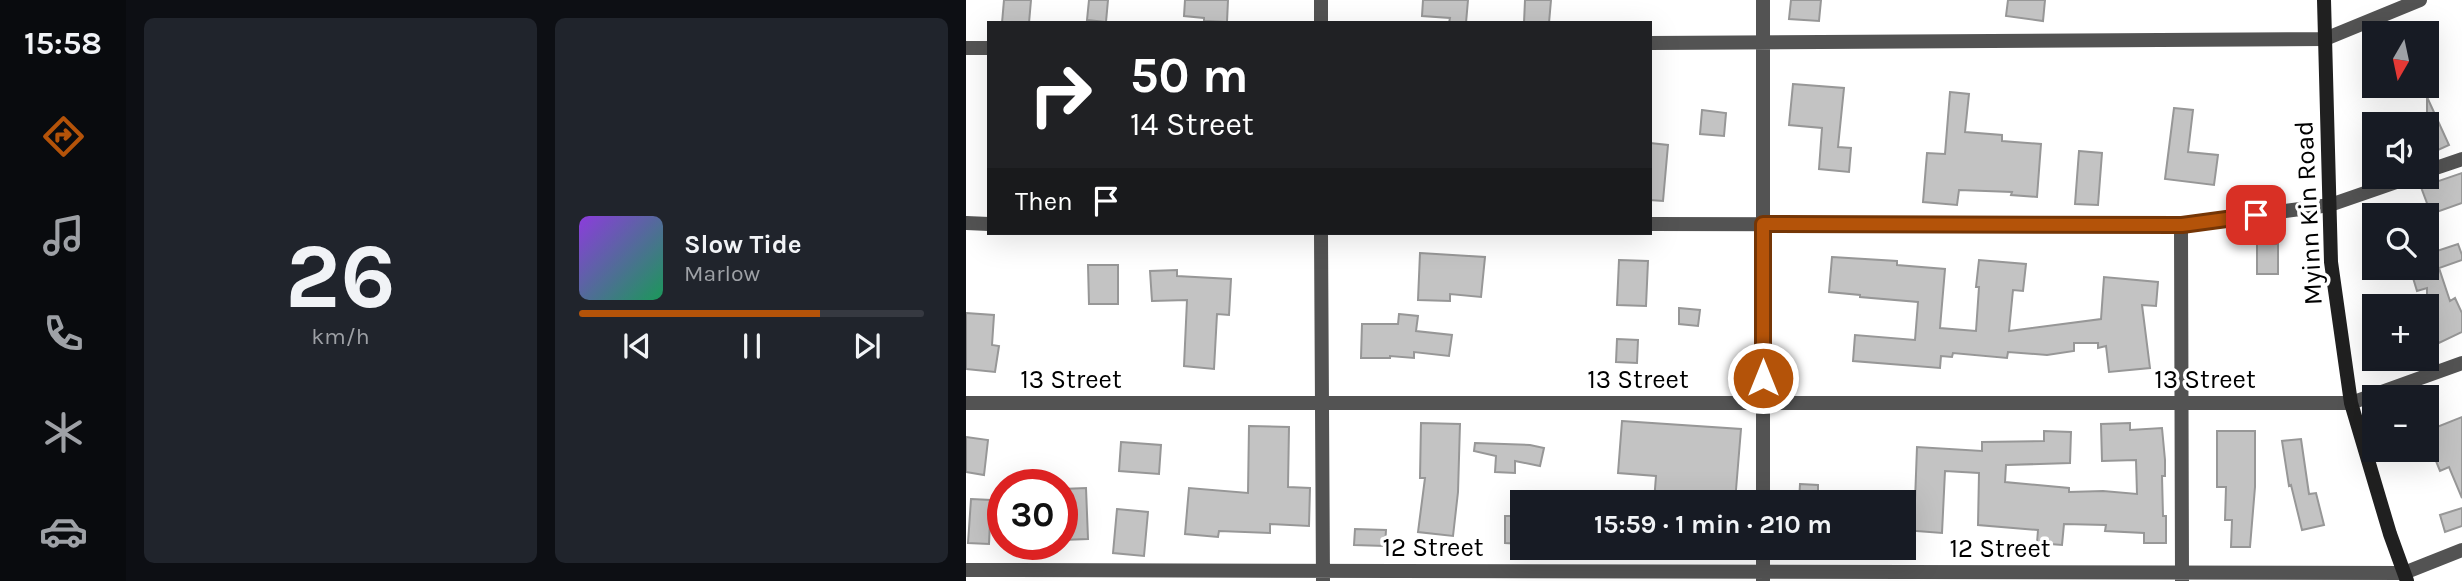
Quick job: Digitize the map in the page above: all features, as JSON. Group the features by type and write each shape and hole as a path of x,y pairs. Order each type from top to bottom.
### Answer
{"street":[{"path":"1321,0 1321,21"},
{"path":"1763,0 1763,490"},
{"name":"Myinn Kin Road","path":"2324,0 2331,262 2351,403 2390,534 2406,577"},
{"path":"1652,43 2325,38 2420,0"},
{"path":"966,48 987,48"},
{"path":"2439,167 2462,159"},
{"path":"1652,224 2182,225 2330,205 2376,189"},
{"path":"966,223 987,223"},
{"path":"2182,225 2182,577"},
{"path":"1321,235 1323,576"},
{"name":"13 Street","path":"966,403 2351,403 2462,363"},
{"path":"2406,577 2462,550"},
{"name":"12 Street","path":"966,570 1323,576 2406,577"}],"building":[{"path":"1004,0 1031,0 1029,21 1002,21"},
{"path":"1089,0 1108,0 1106,21 1087,20"},
{"path":"1185,0 1228,0 1227,21 1204,21 1204,18 1184,16"},
{"path":"1423,0 1468,0 1466,21 1422,16"},
{"path":"1525,0 1551,0 1549,21 1524,21"},
{"path":"1791,0 1821,0 1819,21 1789,19"},
{"path":"2008,0 2045,0 2043,21 2006,16"},
{"path":"1793,84 1844,88 1838,147 1851,148 1849,172 1819,169 1822,128 1789,125"},
{"path":"1950,92 1969,94 1965,132 2002,135 2002,141 2041,144 2037,197 2011,195 2012,192 1959,190 1957,205 1923,202 1927,153 1945,154"},
{"path":"2427,98 2427,98 2434,112 2427,112"},
{"path":"2174,108 2193,110 2188,152 2218,155 2214,185 2165,179"},
{"path":"1702,110 1726,113 1724,136 1700,134"},
{"path":"2439,123 2449,145 2439,150"},
{"path":"1652,143 1668,145 1663,201 1652,200"},
{"path":"2079,151 2102,153 2098,205 2075,204"},
{"path":"2462,173 2462,203 2439,211 2439,203 2427,203 2422,189 2439,189 2439,181"},
{"path":"2257,244 2278,244 2278,274 2257,274"},
{"path":"2458,244 2462,260 2439,268 2439,250"},
{"path":"1420,253 1485,257 1481,297 1450,294 1450,301 1418,300"},
{"path":"1832,257 1897,261 1897,265 1945,269 1940,328 1976,331 1979,260 2026,264 2023,291 2013,290 2009,331 2101,319 2104,277 2158,282 2156,306 2142,305 2150,368 2109,372 2106,346 2098,348 2098,343 2074,343 2074,351 2047,355 2008,352 2007,358 1953,353 1952,357 1941,356 1940,368 1853,361 1855,335 1915,340 1918,302 1829,292"},
{"path":"1619,260 1648,261 1646,306 1617,305"},
{"path":"1088,265 1118,265 1118,304 1089,304"},
{"path":"2439,268 2450,301 2455,298 2462,313 2462,332 2439,343 2439,294 2427,294 2427,288 2417,291 2414,280 2439,280"},
{"path":"1177,270 1177,276 1231,279 1229,315 1217,314 1214,369 1184,366 1187,300 1152,301 1150,271"},
{"path":"1679,308 1700,310 1698,326 1679,324"},
{"path":"966,313 994,315 992,345 999,346 995,372 966,369"},
{"path":"1399,314 1418,316 1416,331 1452,335 1449,356 1414,352 1414,358 1361,358 1362,324 1398,324"},
{"path":"1617,339 1638,340 1637,363 1616,362"},
{"path":"2462,417 2462,498 2449,467 2440,471 2436,462 2439,462 2439,426"},
{"path":"1622,421 1741,429 1736,490 1655,490 1656,476 1618,473"},
{"path":"1421,423 1460,424 1458,492 1453,536 1418,532 1425,478 1420,478"},
{"path":"2130,423 2130,430 2162,428 2166,543 2144,543 2144,533 2105,531 2106,525 2064,524 2062,545 2037,543 2038,530 1978,525 1979,473 1945,471 1942,533 1916,531 1917,447 1982,451 1982,442 2044,441 2044,431 2071,432 2070,463 2006,465 2005,482 2069,488 2069,492 2137,494 2136,460 2102,461 2101,424"},
{"path":"1249,426 1289,427 1288,487 1310,488 1309,526 1270,524 1270,533 1219,531 1218,537 1185,534 1189,488 1248,493"},
{"path":"2217,431 2255,431 2255,487 2250,547 2231,547 2232,520 2225,520 2226,487 2217,487"},
{"path":"966,437 988,440 984,475 966,472"},
{"path":"2301,439 2309,494 2316,493 2324,525 2302,530 2291,485 2289,486 2282,441"},
{"path":"1121,442 1161,445 1159,474 1119,471"},
{"path":"1475,443 1544,448 1540,466 1515,461 1515,473 1495,472 1496,456 1474,451"},
{"path":"1800,484 1818,485 1818,490 1800,490"},
{"path":"1078,488 1086,488 1088,539 1078,539"},
{"path":"971,499 987,500 987,544 968,543"},
{"path":"2462,508 2462,526 2445,532 2440,515"},
{"path":"1117,509 1148,512 1144,556 1113,553"},
{"path":"1505,516 1510,516 1510,543 1505,543"},
{"path":"1355,529 1386,530 1385,546 1354,545"}],"route":[{"path":"1763,378 1763,224 2182,225 2256,215"}]}
